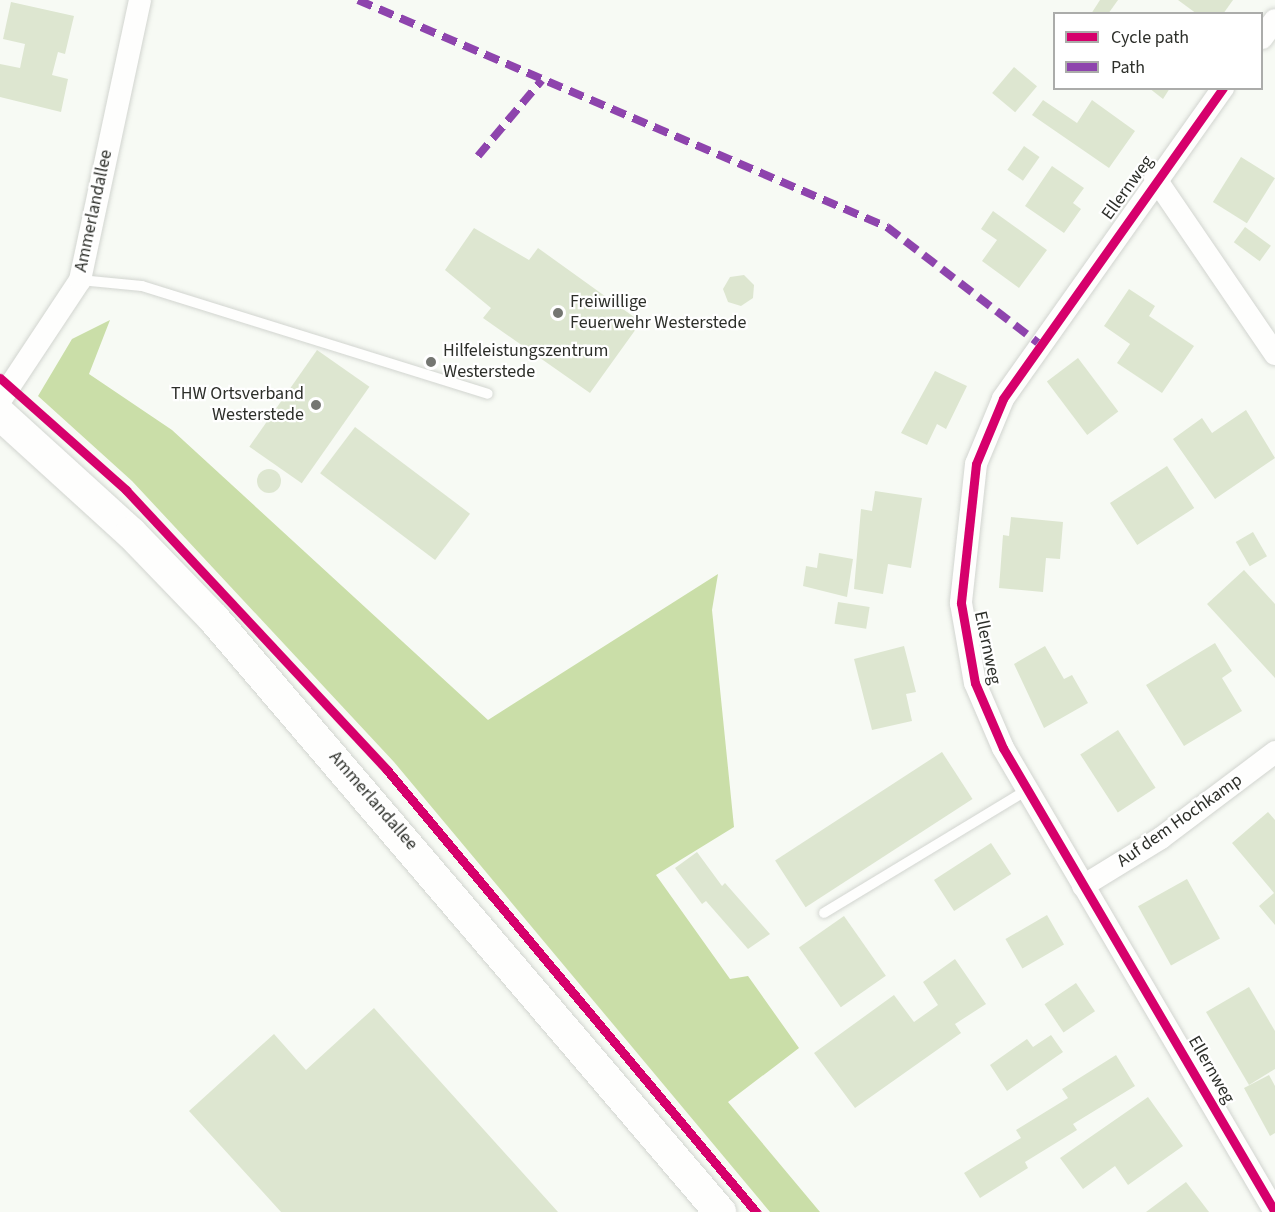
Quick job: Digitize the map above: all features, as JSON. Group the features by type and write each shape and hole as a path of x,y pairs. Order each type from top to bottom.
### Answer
{"main road":[{"name":"Ammerlandallee","path":"0,414 131,533 214,619 720,1212"}],"street":[{"name":"Ammerlandallee","path":"0,402 80,279 140,0"},
{"path":"1263,37 1275,20"},
{"name":"Ellernweg","path":"1221,90 1155,178 1038,343 1003,399 976,464 961,603 975,683 1027,790 1275,1212"},
{"path":"1155,178 1275,354"},
{"name":"Auf dem Hochkamp","path":"1083,886 1161,838 1275,752"}],"lane":[{"path":"80,279 142,286 488,394"},
{"path":"824,913 1027,790"}],"green space":[{"path":"110,320 89,374 172,430 488,720 718,574 712,610 734,827 656,875 730,979 748,976 799,1048 728,1102 820,1212 770,1212 394,762 132,481 38,396 72,339"}],"building":[{"path":"1100,0 1118,0 1109,12 1092,12"},
{"path":"1178,0 1233,0 1224,12 1194,12"},
{"path":"11,2 74,16 65,54 58,52 52,75 68,79 61,112 0,97 0,64 20,68 25,44 3,39"},
{"path":"1014,67 1037,86 1015,112 992,93"},
{"path":"1152,90 1169,90 1163,99"},
{"path":"1043,100 1077,123 1092,100 1135,131 1109,168 1032,115"},
{"path":"1024,146 1040,157 1023,181 1007,170"},
{"path":"1241,157 1275,178 1247,223 1213,202"},
{"path":"1052,166 1084,188 1073,203 1081,209 1064,233 1025,206"},
{"path":"993,211 1047,250 1019,288 982,261 997,240 981,229"},
{"path":"1245,227 1271,246 1260,261 1234,242"},
{"name":"Freiwillige Feuerwehr Westerstede","path":"474,228 529,260 538,248 641,322 590,393 483,318 491,308 445,270"},
{"path":"744,275 754,285 753,298 741,306 728,302 723,289 730,277"},
{"path":"1129,289 1155,306 1149,316 1194,346 1162,393 1117,363 1130,344 1104,326"},
{"name":"THW Ortsverband Westerstede","path":"317,350 369,387 302,483 249,447"},
{"path":"1078,358 1118,412 1087,435 1047,381"},
{"path":"935,371 967,386 946,429 937,424 927,445 901,433"},
{"path":"1246,410 1275,458 1215,499 1173,439 1202,418 1212,433"},
{"path":"355,427 470,514 435,560 320,473"},
{"path":"1167,466 1194,508 1137,545 1110,503"},
{"path":"269,469 278,472 281,481 278,490 269,493 260,490 257,481 260,472"},
{"path":"875,491 922,498 911,568 888,564 883,594 854,589 861,509 872,511"},
{"path":"1011,517 1063,522 1060,559 1046,558 1043,592 999,588 1003,535 1009,536"},
{"path":"1253,532 1267,556 1250,566 1236,542"},
{"path":"819,553 853,559 847,597 803,586 806,566 817,568"},
{"path":"1244,570 1275,604 1275,678 1207,604"},
{"path":"838,602 870,607 866,629 835,624"},
{"path":"1215,643 1232,671 1222,678 1242,711 1184,746 1146,685"},
{"path":"904,646 916,692 906,694 912,721 872,730 854,659"},
{"path":"1045,646 1064,679 1072,675 1088,703 1044,728 1014,664"},
{"path":"1118,730 1156,788 1118,812 1080,755"},
{"path":"942,752 972,799 806,907 775,860"},
{"path":"1268,812 1275,820 1275,925 1259,906 1274,893 1232,843"},
{"path":"991,843 1011,874 954,911 934,880"},
{"path":"697,852 722,886 725,883 770,934 748,949 706,901 702,904 675,868"},
{"path":"1187,879 1220,938 1171,966 1138,906"},
{"path":"1047,915 1064,944 1022,968 1005,939"},
{"path":"844,916 886,976 841,1007 799,948"},
{"path":"955,959 986,1004 955,1024 961,1033 855,1108 814,1053 894,995 914,1022 938,1005 923,982"},
{"path":"1076,983 1095,1011 1064,1032 1044,1004"},
{"path":"1249,987 1275,1031 1275,1069 1249,1085 1206,1012"},
{"path":"374,1008 558,1212 281,1212 189,1111 274,1034 306,1070"},
{"path":"1051,1035 1063,1052 1007,1091 990,1065 1027,1039 1033,1047"},
{"path":"1116,1055 1135,1086 1073,1124 1077,1130 1025,1162 1028,1168 980,1198 964,1173 1021,1138 1016,1130 1068,1098 1062,1089"},
{"path":"1269,1075 1275,1086 1275,1133 1270,1136 1244,1088"},
{"path":"1148,1097 1183,1146 1128,1185 1115,1166 1083,1189 1060,1158"},
{"path":"1186,1182 1209,1212 1146,1212"}],"marked path":[{"path":"358,0 887,227 1038,343"},
{"path":"478,156 542,80"}],"cycle path":[{"path":"1222,90 1003,399 976,464 961,603 975,683 1003,748 1275,1212"},
{"path":"0,378 126,490 387,770 756,1212"}],"place":[{"name":"Freiwillige Feuerwehr Westerstede","path":"558,313"},
{"name":"Hilfeleistungszentrum Westerstede","path":"431,362"},
{"name":"THW Ortsverband Westerstede","path":"316,405"}]}
